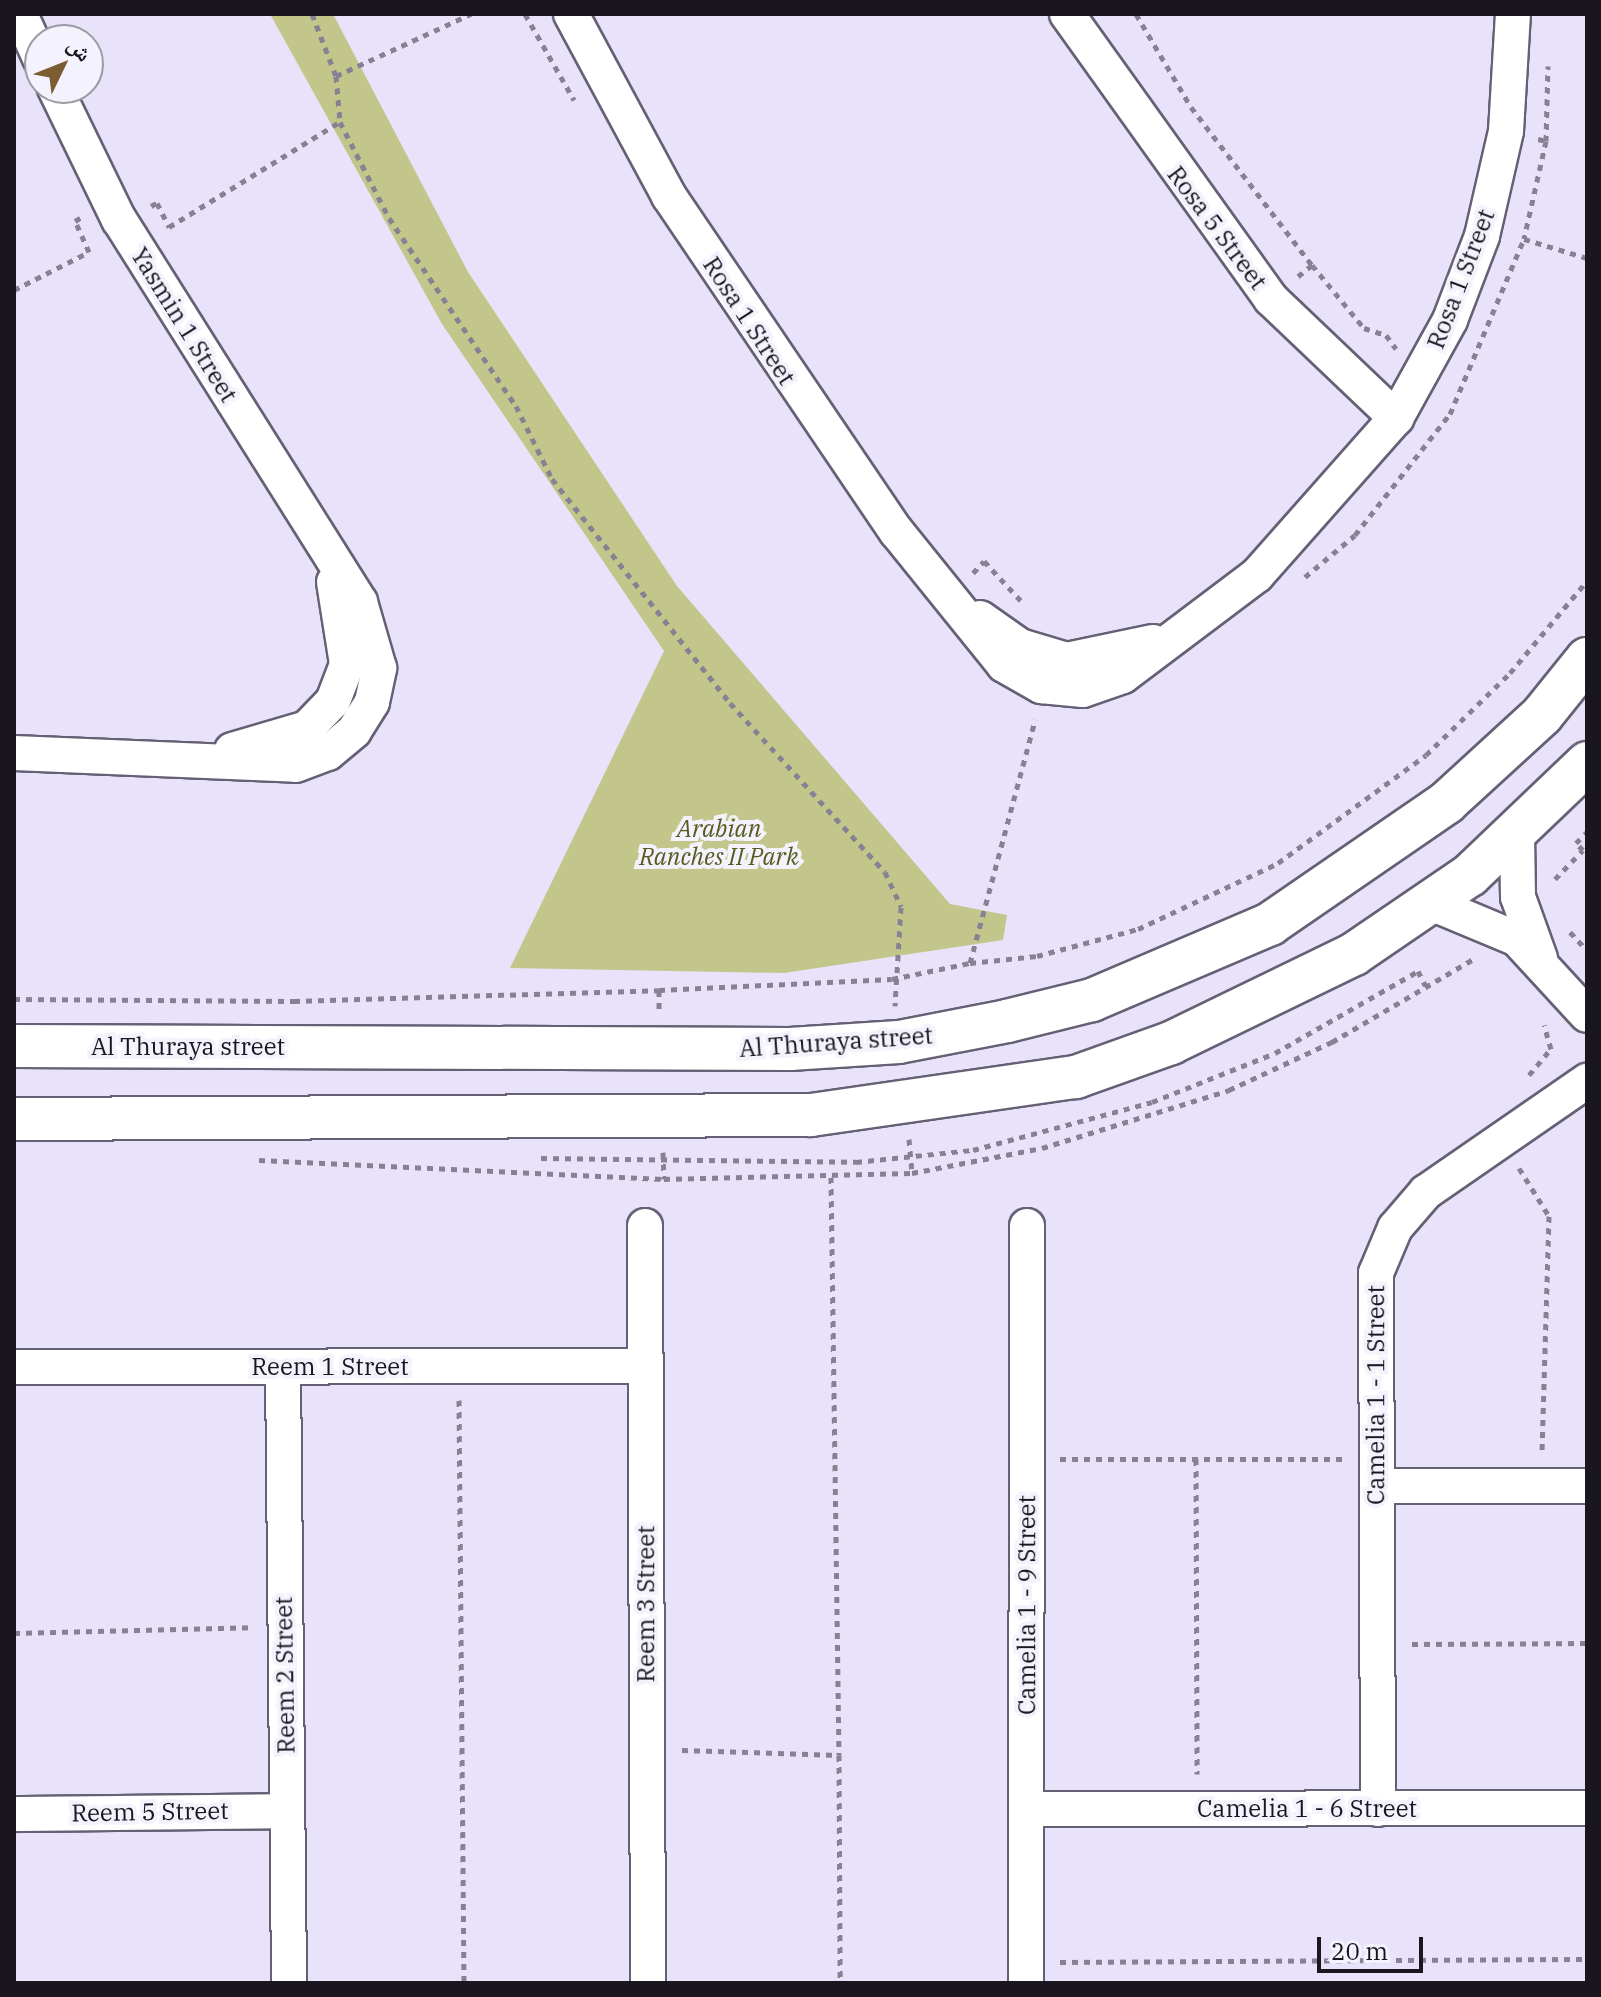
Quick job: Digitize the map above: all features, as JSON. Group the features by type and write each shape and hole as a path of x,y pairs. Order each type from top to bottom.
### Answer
{"street":[{"name":"Rosa 1 Street","path":"571,14 737,305 896,531 962,604 1004,665 1022,677 1062,690 1104,686 1285,549 1396,418 1418,381 1482,236 1506,131 1513,14"},
{"name":"Rosa 5 Street","path":"1067,14 1271,299 1396,418"},
{"name":"Yasmin 1 Street","path":"14,753 192,756 271,744 307,728 333,701 347,664 328,554 114,210 63,104"},
{"name":"Rosa 1 Street","path":"962,604 1020,646 1067,660 1117,655 1176,634"},
{"name":"Al Thuraya street","path":"14,1046 660,1051 899,1042 1092,1000 1270,924 1446,803 1542,715 1587,659"},
{"path":"14,1119 662,1120 906,1104 1076,1077 1171,1043 1354,954 1431,903 1517,833 1587,763"},
{"path":"1517,833 1518,897 1540,958"},
{"path":"1431,903 1490,923 1540,958 1587,1015"},
{"name":"Camelia 1 - 1 Street","path":"1378,1809 1372,1322 1376,1273 1395,1228 1426,1192 1539,1118 1587,1081"},
{"name":"Reem 3 Street","path":"645,1226 648,1983"},
{"name":"Camelia 1 - 9 Street","path":"1026,1972 1027,1226"},
{"name":"Reem 1 Street","path":"14,1367 645,1366"},
{"name":"Reem 2 Street","path":"283,1367 289,1983"},
{"path":"1376,1472 1542,1486 1587,1486"},
{"name":"Camelia 1 - 6 Street","path":"1027,1809 1587,1808"},
{"name":"Reem 5 Street","path":"14,1814 287,1811"}],"path":[{"path":"312,14 336,76 340,122 389,218 516,406 552,479 730,703 885,872 901,907 892,979 899,1042"},
{"path":"336,76 471,14"},
{"path":"1136,14 1191,107 1312,265 1364,328 1386,335 1418,381"},
{"path":"1548,61 1546,141 1524,239 1587,258"},
{"path":"14,290 89,252 75,221 157,203 169,227 340,122"},
{"path":"1506,131 1546,141"},
{"path":"1271,299 1312,265"},
{"path":"14,999 294,1001 892,979 970,963 1037,956 1138,929 1278,863 1437,745 1587,581"},
{"path":"970,963 1038,711 1012,698 1022,677"},
{"path":"1552,887 1583,850 1576,843 1587,832"},
{"path":"1561,920 1587,950"},
{"path":"252,1159 664,1179 912,1173 1042,1148 1173,1111 1332,1042 1466,961 1485,962"},
{"path":"1539,1018 1551,1049 1516,1085 1551,1136 1515,1161 1549,1216 1542,1486"},
{"path":"906,1104 912,1173"},
{"path":"831,1177 840,1983"},
{"path":"459,1366 464,1983"},
{"path":"1027,1459 1196,1459 1376,1472"},
{"path":"1196,1459 1197,1809"},
{"path":"14,1633 285,1626"},
{"path":"1375,1644 1587,1643"},
{"path":"679,1765 680,1750 839,1755"},
{"path":"1026,1972 1587,1959"},
{"path":"212,1983 289,1983"}],"green space":[{"name":"Arabian Ranches II Park","path":"270,14 333,14 468,272 677,586 950,904 1007,915 1003,940 784,973 510,968 664,651 442,324"}]}
